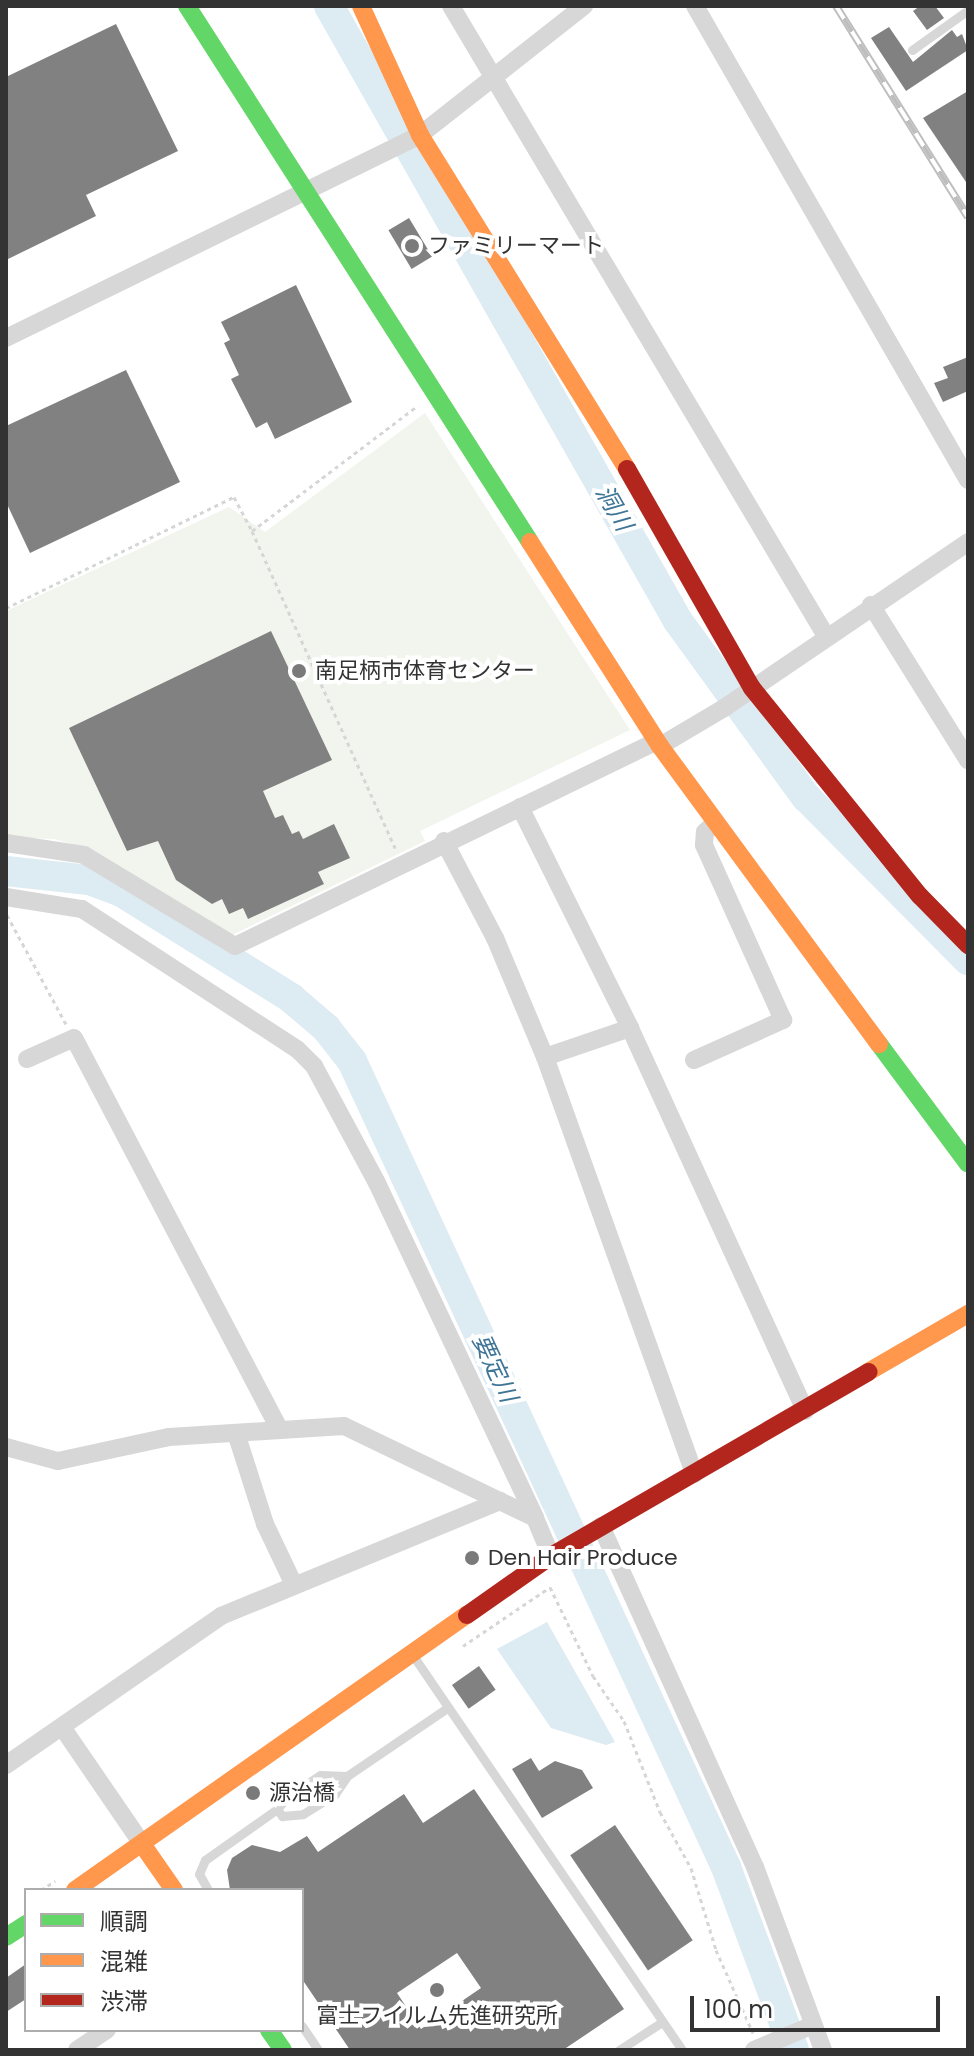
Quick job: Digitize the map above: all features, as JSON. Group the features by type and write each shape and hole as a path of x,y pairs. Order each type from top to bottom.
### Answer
{"street":[{"path":"187,6 432,395 659,743 968,1164"},
{"path":"361,6 418,136 586,397 748,690 920,896 968,945"},
{"path":"451,6 490,78 826,636"},
{"path":"6,338 391,153 418,136 584,6"},
{"path":"695,6 968,480"},
{"path":"6,843 84,855 235,946 444,841 659,743 724,708 871,605 968,542"},
{"path":"871,605 968,760"},
{"path":"520,807 630,1028 805,1411"},
{"path":"694,1060 783,1020 704,845 705,832 715,823"},
{"path":"444,841 495,938 545,1057 694,1474"},
{"path":"6,897 82,909 297,1049 314,1066 377,1183 551,1556"},
{"path":"545,1057 630,1028"},
{"path":"27,1059 74,1038 279,1429"},
{"path":"78,1888 414,1657 551,1556 968,1314"},
{"path":"6,1447 58,1461 169,1437 344,1426 535,1518"},
{"path":"236,1433 265,1524 293,1583"},
{"path":"6,1765 221,1616 293,1583 500,1501"},
{"path":"601,1526 755,1867 809,2027 823,2050"},
{"path":"62,1727 173,1888"},
{"path":"6,1937 24,1925"},
{"path":"762,2047 809,2027"},
{"path":"82,2049 104,2032"},
{"path":"270,2032 283,2050"}],"lane":[{"path":"912,50 968,10"},
{"path":"414,1657 682,2050"},
{"path":"277,1809 282,1816 303,1814 335,1794 347,1776 447,1708"},
{"path":"207,1888 199,1874 205,1860 320,1775 347,1776"},
{"path":"619,2050 662,2022"},
{"path":"304,2029 318,2050"}],"path":[{"path":"252,531 432,395"},
{"path":"6,608 234,497 402,862"},
{"path":"6,912 74,1038"},
{"path":"550,1587 593,1676 624,1721 660,1812 691,1868 716,1950 762,2047"}],"shaded area":[{"name":"南足柄市体育センター","path":"425,413 630,730 420,831 425,841 228,937 95,851 54,839 6,837 6,611 229,507 265,532"},
{"path":"547,1622 615,1742 606,1745 551,1728 497,1649"}],"building":[{"path":"920,6 935,6 944,18 927,30 913,11"},
{"path":"116,24 178,151 86,195 96,216 6,260 6,77"},
{"path":"889,27 913,62 952,30 957,37 962,34 968,50 906,91 871,38"},
{"path":"968,91 968,185 923,118"},
{"path":"409,218 432,257 412,269 388,230"},
{"path":"296,285 352,402 275,439 267,422 256,428 231,379 239,375 224,343 230,340 221,322"},
{"path":"968,357 968,391 943,402 934,383 948,378 943,367"},
{"path":"126,370 180,482 30,553 6,502 6,426"},
{"path":"271,631 332,760 263,791 275,818 283,815 292,834 299,831 303,839 334,824 350,858 318,872 324,884 248,919 243,908 229,914 222,899 212,904 176,880 158,841 127,851 69,728"},
{"path":"479,1666 496,1690 469,1709 452,1685"},
{"path":"531,1758 539,1771 555,1761 582,1770 593,1788 542,1818 512,1769"},
{"path":"474,1789 624,2009 563,2050 350,2050 304,1982 304,1888 230,1888 227,1870 232,1858 252,1845 280,1852 307,1836 318,1852 404,1794 423,1823","holes":["457,1953 481,1988 421,2029 397,1993"]},
{"path":"615,1825 693,1940 648,1970 570,1855"},
{"path":"24,1965 24,2000 6,2012 6,1978"}],"waterway":[{"name":"洞川","path":"329,6 678,621 806,797 968,960"},
{"name":"要定川","path":"6,871 89,880 120,891 291,998 326,1028 352,1061 726,1867 794,2050"}],"railway":[{"path":"836,6 968,217"}],"traffic: fast":[{"path":"187,6 530,542"},
{"path":"879,1044 968,1164"},
{"path":"6,1937 24,1925"},
{"path":"270,2032 283,2050"}],"traffic: slow":[{"path":"361,6 420,135 627,469"},
{"path":"530,542 660,746 879,1044"},
{"path":"868,1372 968,1314"},
{"path":"78,1888 467,1615"},
{"path":"142,1844 173,1888"}],"traffic: jam":[{"path":"627,469 752,688 920,896 968,945"},
{"path":"467,1615 551,1556 868,1372"}],"place":[{"name":"ファミリーマート","path":"412,246"},
{"name":"南足柄市体育センター","path":"299,671"},
{"name":"Den Hair Produce","path":"472,1558"},
{"name":"源治橋","path":"253,1793"},
{"name":"富士フイルム先進研究所","path":"437,1990"}]}
